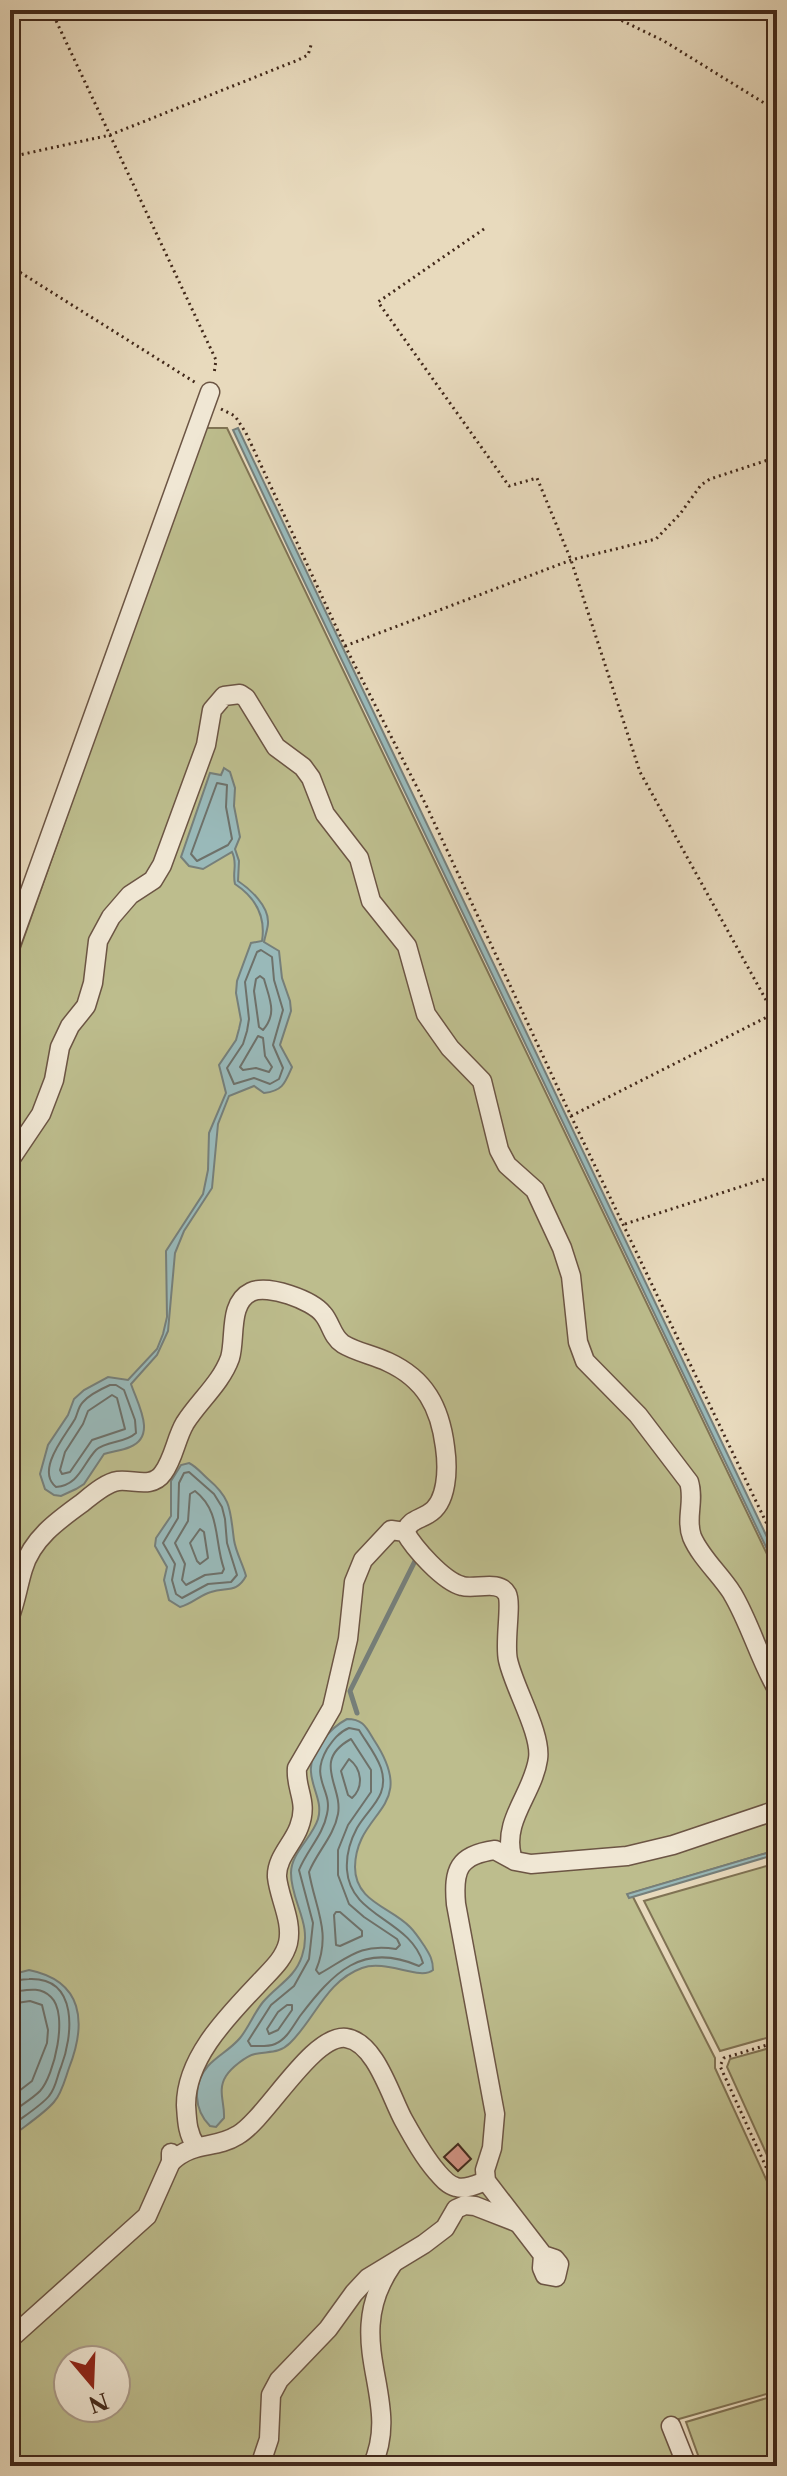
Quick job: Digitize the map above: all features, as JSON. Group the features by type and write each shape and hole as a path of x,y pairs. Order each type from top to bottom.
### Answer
{"street":[{"path":"10,947 208,398"},
{"path":"10,1160 41,1114 54,1080 60,1047 70,1026 86,1006 93,983 98,941 111,917 130,895 153,880 162,865 206,745 212,710 224,696 240,694 246,698 276,747 303,767 311,778 325,814 359,858 371,901 407,946 426,1014 450,1048 482,1081 499,1150 507,1165 535,1190 562,1248 571,1276 580,1351 596,1374 638,1415 689,1482 693,1494 689,1522 691,1534 730,1591 777,1689"},
{"path":"10,1616 30,1553 37,1540 56,1521 105,1486 117,1481 149,1482 164,1473 184,1425 221,1375 229,1359 237,1309 246,1296 263,1288 314,1305 325,1315 335,1337 342,1343 417,1378 428,1394 438,1415 446,1449 446,1478 440,1502 431,1513 402,1528 363,1560 354,1582 348,1639 332,1708 297,1768 304,1808 299,1829 278,1865 288,1942 280,1960 205,2048 193,2071 186,2095 188,2128 196,2146"},
{"path":"402,1528 419,1551 446,1577 461,1586 503,1589 510,1601 505,1644 508,1662 534,1732 538,1759 515,1813 505,1849"},
{"path":"505,1849 515,1861 531,1864 627,1856 673,1845 777,1810"},
{"path":"260,2466 269,2439 271,2395 279,2380 328,2329 354,2293 374,2282 393,2262 445,2228 473,2192 492,2148 495,2114 458,1920 455,1882 463,1862 474,1855 505,1849"},
{"path":"171,2162 182,2152 196,2146 219,2143 238,2135 255,2121 282,2086 321,2047 330,2041 345,2038 361,2045 373,2057 403,2120 426,2159 446,2183 473,2192 518,2223 543,2255"},
{"path":"10,2339 147,2216 171,2162 172,2145 184,2139 188,2128"},
{"path":"473,2192 518,2223"},
{"path":"372,2466 380,2442 381,2414 369,2344 374,2282"},
{"path":"671,2426 687,2466"}],"path":[{"path":"51,10 216,360 208,398"},
{"path":"600,10 664,41 777,111"},
{"path":"10,157 110,135 298,60 308,55 312,42"},
{"path":"484,229 378,302 509,486 537,478 571,560 640,772 777,1020"},
{"path":"10,266 235,416 246,433 345,646 426,805 777,1545"},
{"path":"345,646 571,560 656,539 680,514 701,485 710,479 777,457"},
{"path":"571,1116 775,1013"},
{"path":"624,1224 777,1175"},
{"path":"777,2042 724,2058 720,2066 777,2191"}],"green space":[{"path":"204,428 227,428 777,1575 777,1850 631,1893 715,2058 715,2068 777,2203 777,2391 665,2423 679,2466 10,2466 10,977"},
{"path":"777,1863 777,2035 720,2051 644,1901"},
{"path":"777,2046 777,2177 727,2067 730,2059"},
{"path":"777,2395 777,2466 702,2466 686,2422"}],"water":[{"path":"238,428 777,1558 777,1570 292,556 233,430"},
{"path":"224,768 230,772 235,788 234,806 240,837 235,849 239,861 238,881 262,904 268,923 264,942 279,951 291,1011 280,1045 292,1067 285,1082 275,1090 264,1093 254,1086 229,1096 218,1124 212,1188 184,1231 175,1253 168,1331 157,1355 131,1384 141,1410 143,1435 130,1447 104,1454 84,1484 61,1496 54,1495 45,1489 40,1474 48,1445 68,1415 74,1399 84,1390 108,1377 128,1380 157,1349 167,1317 166,1251 203,1194 208,1170 209,1133 226,1093 219,1065 236,1040 241,1020 237,981 251,943 262,941 263,932 258,908 249,895 235,884 232,852 203,869 189,866 181,857 210,773 221,775"},
{"path":"189,1463 226,1499 235,1545 246,1576 235,1587 207,1593 180,1607 169,1600 164,1580 167,1567 155,1546 156,1538 171,1516 171,1481 181,1465"},
{"path":"347,1719 357,1720 366,1728 386,1763 391,1781 388,1796 358,1848 357,1879 367,1896 414,1932 430,1955 433,1970 420,1973 371,1966 350,1974 330,1991 286,2047 251,2055 231,2069 222,2086 224,2118 216,2127 210,2126 198,2105 197,2089 203,2073 240,2038 263,2002 290,1976 302,1956 305,1933 291,1873 298,1852 318,1819 319,1807 311,1764 317,1748 328,1734"},
{"path":"777,1850 777,1854 629,1898 627,1894"},
{"path":"29,1970 61,1983 70,1994 76,2006 78,2035 57,2098 10,2138 10,1975"}],"building":[{"path":"458,2144 471,2159 458,2171 444,2157"}],"waterway":[{"path":"357,1713 350,1691 417,1557"}]}
